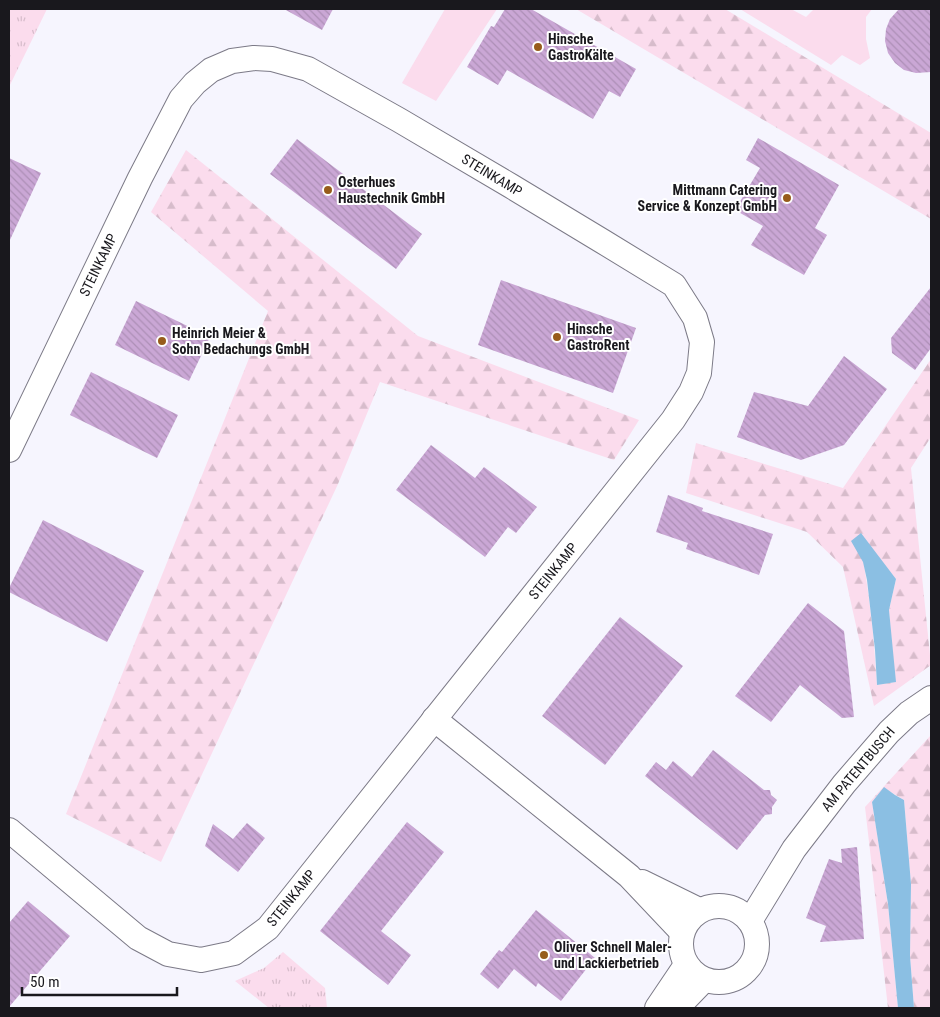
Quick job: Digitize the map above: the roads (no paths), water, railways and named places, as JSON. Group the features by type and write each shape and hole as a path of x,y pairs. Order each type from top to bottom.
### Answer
{"street":[{"name":"STEINKAMP","path":"9,450 140,178 182,99 196,82 211,70 232,61 254,58 272,59 308,69 602,241 674,285 695,318 702,342 699,373 691,392 673,420 268,928 234,953 201,960 168,954 138,938 9,830"},
{"name":"AM PATENTBUSCH","path":"741,914 844,784 889,732 909,713 931,698"},
{"path":"434,719 629,876 681,931"},
{"path":"629,876 699,910"},
{"path":"721,905 741,914 756,931 757,944 755,956 750,967 740,976 729,981 704,980 696,975 686,965 680,948 681,931 688,919 699,910 710,906 721,905"},
{"path":"657,1008 686,965"},
{"path":"677,1008 704,980"}],"water":[{"path":"861,533 896,579 889,610 896,682 877,685 867,580 863,562 851,541"},
{"path":"884,787 904,800 911,884 910,956 914,1008 898,1008 888,904 872,802"}],"place":[{"name":"Hinsche GastroKälte","path":"538,47"},
{"name":"Osterhues Haustechnik GmbH","path":"328,190"},
{"name":"Mittmann Catering Service & Konzept GmbH","path":"787,198"},
{"name":"Hinsche GastroRent","path":"557,337"},
{"name":"Heinrich Meier & Sohn Bedachungs GmbH","path":"162,341"},
{"name":"Oliver Schnell Maler- und Lackierbetrieb","path":"544,955"}]}
